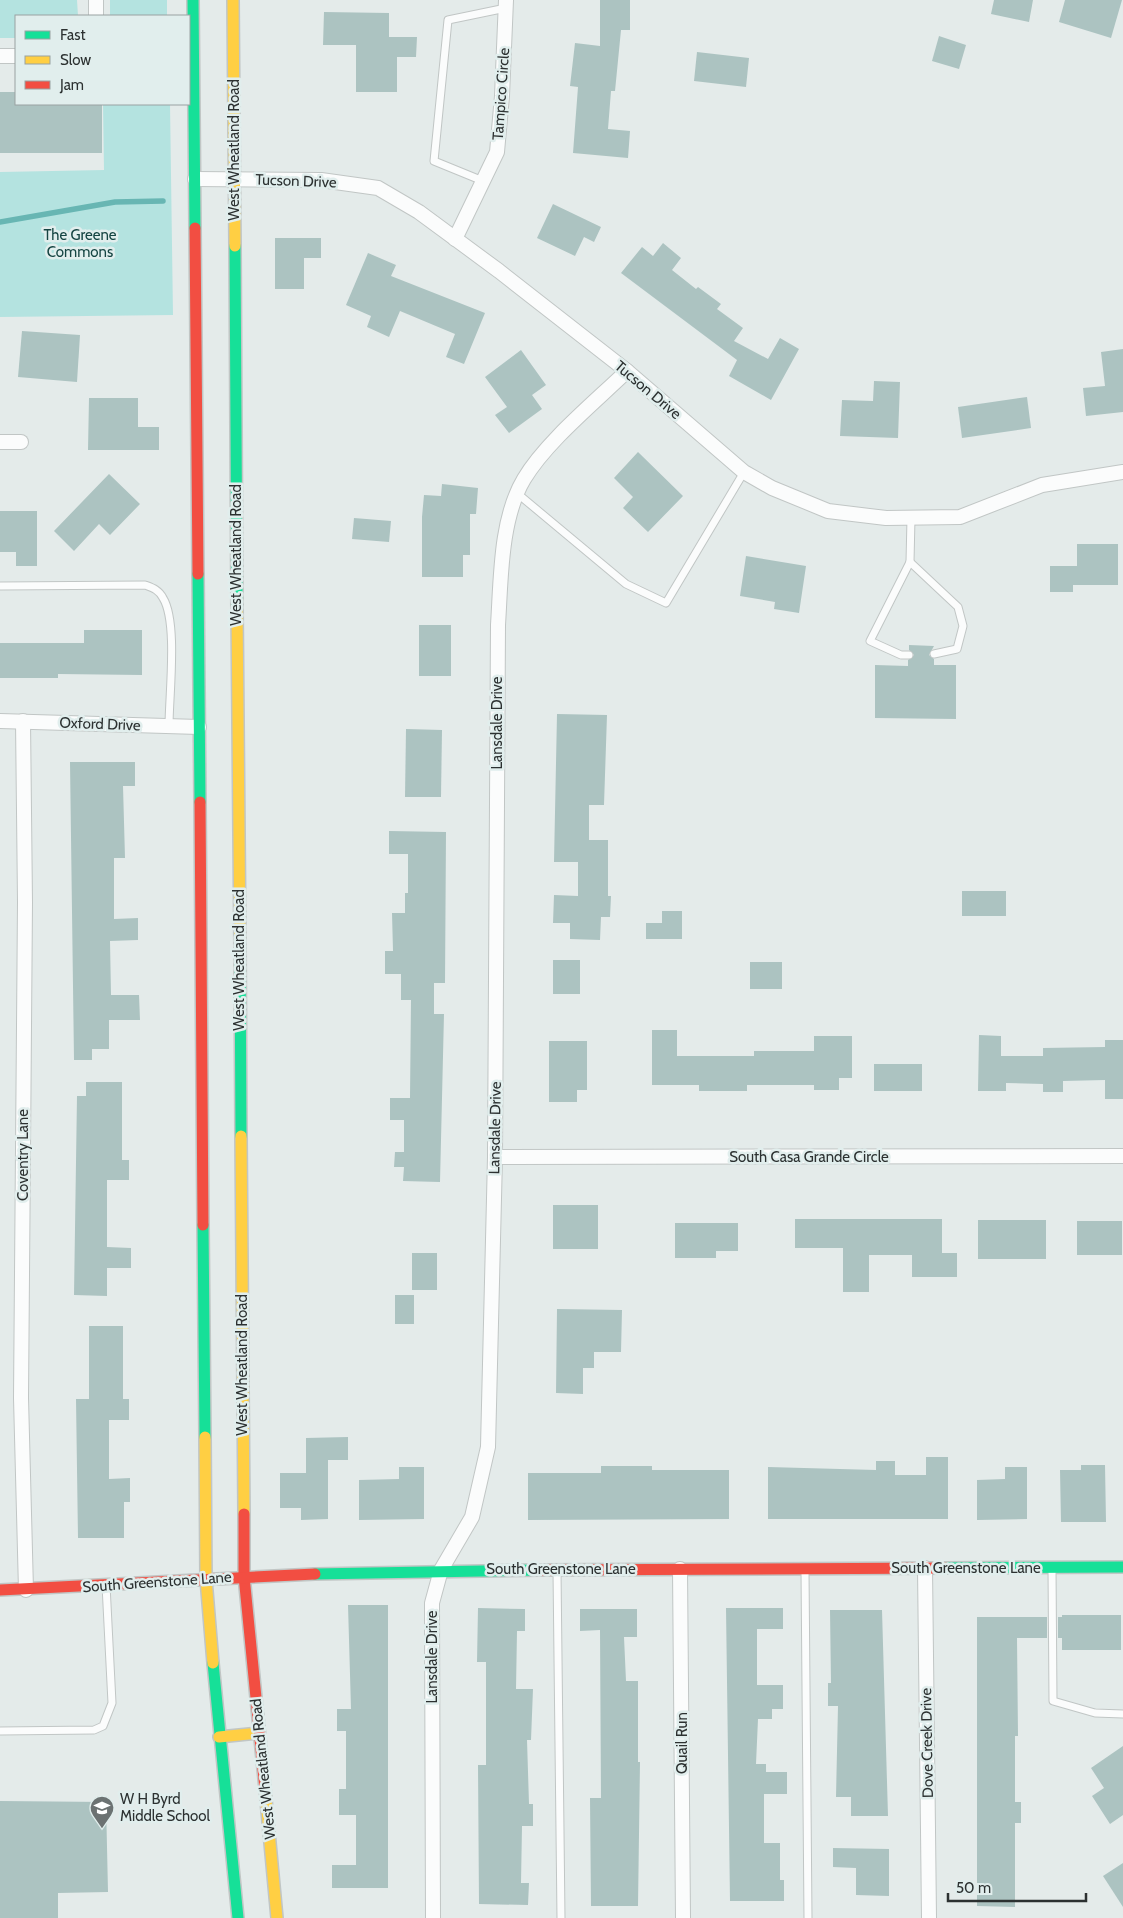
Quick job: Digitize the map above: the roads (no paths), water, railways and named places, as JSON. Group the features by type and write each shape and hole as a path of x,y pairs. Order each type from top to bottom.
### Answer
{"main road":[{"path":"193,0 191,58 195,179 206,1579 219,1737 238,1918"},
{"name":"West Wheatland Road","path":"232,0 244,1576 278,1918"},
{"name":"South Greenstone Lane","path":"0,1590 244,1576 441,1570 1123,1567"},
{"path":"219,1737 259,1733"}],"street":[{"path":"96,0 96,15"},
{"name":"Tampico Circle","path":"455,239 497,152 506,4"},
{"path":"0,56 15,56"},
{"name":"Tucson Drive","path":"195,179 322,180 378,188 419,212 627,372 744,472 772,488 828,512 886,518 960,517 1042,485 1123,472"},
{"name":"Lansdale Drive","path":"433,1918 432,1603 441,1570 472,1517 488,1447 495,1157 498,625 504,546 511,512 524,479 556,439 627,372"},
{"path":"0,442 21,442"},
{"name":"Oxford Drive","path":"0,721 199,727"},
{"name":"Coventry Lane","path":"23,721 25,902 21,1398 26,1590"},
{"name":"South Casa Grande Circle","path":"495,1157 1123,1156"},
{"name":"Dove Creek Drive","path":"925,1568 929,1918"},
{"name":"Quail Run","path":"680,1569 683,1918"}],"lane":[{"path":"483,181 434,161 448,20 506,4"},
{"path":"518,494 626,584 666,603 744,472"},
{"path":"909,655 901,655 870,641 910,562 911,518"},
{"path":"910,562 958,607 963,626 957,649 934,654"},
{"path":"0,586 145,585 155,589 163,596 171,619 169,726"},
{"path":"1052,1567 1053,1701 1096,1714 1123,1714"},
{"path":"805,1568 808,1918"},
{"path":"557,1569 561,1918"},
{"path":"0,1731 94,1730 103,1726 112,1703 106,1585"}],"waterway":[{"path":"0,222 115,202 163,201"}],"place":[{"name":"W H Byrd Middle School","path":"102,1829"}],"park label":[{"name":"The Greene Commons","path":"80,244"}]}
